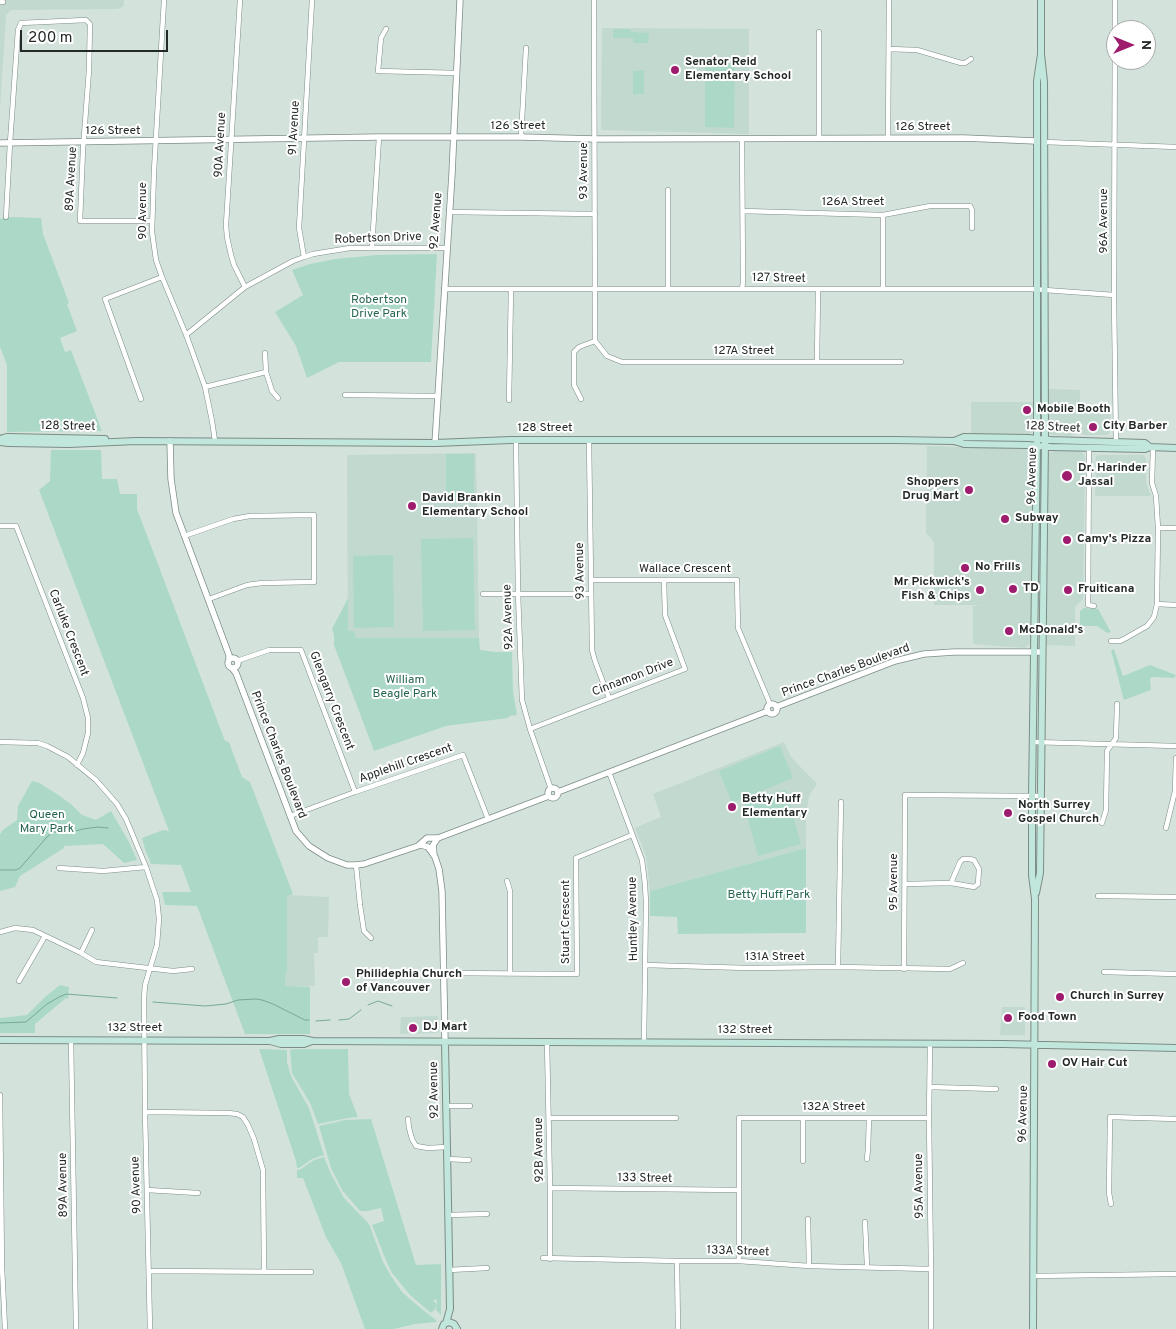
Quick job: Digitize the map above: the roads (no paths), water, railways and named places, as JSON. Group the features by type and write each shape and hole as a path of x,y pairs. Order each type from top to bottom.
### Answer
{"main road":[{"name":"96 Avenue","path":"1035,899 1040,873 1044,443 1044,82 1041,54 1040,0"},
{"name":"96 Avenue","path":"1033,1329 1035,899 1032,875 1032,796 1037,442 1036,141 1037,81 1041,54"},
{"path":"1036,141 1040,144 1044,154"},
{"name":"128 Street","path":"0,440 8,444 69,444 136,441 954,441 964,437 1089,448 1176,448"},
{"name":"128 Street","path":"1044,443 1145,443 1151,447"},
{"path":"1036,536 1043,551"},
{"path":"1036,565 1043,576"},
{"name":"132 Street","path":"0,1040 270,1041 281,1044 304,1044 314,1041 930,1043 1176,1048"},
{"name":"92 Avenue","path":"444,1326 450,1309 445,1042"},
{"path":"450,1309 455,1326"},
{"path":"444,1326 449,1322 455,1326"}],"street":[{"name":"90 Avenue","path":"164,0 152,221 156,260 205,387 215,441"},
{"name":"90A Avenue","path":"240,0 227,237 234,265 245,287"},
{"name":"91 Avenue","path":"304,257 299,228 312,0"},
{"name":"92 Avenue","path":"434,442 454,137 460,0"},
{"name":"93 Avenue","path":"594,0 595,342"},
{"path":"888,138 889,0"},
{"name":"96A Avenue","path":"1115,0 1114,295 1116,442"},
{"name":"89A Avenue","path":"10,143 18,30 21,22 86,20 90,24 89,70 80,221 152,221"},
{"path":"386,29 382,38 378,71 457,73"},
{"path":"819,32 819,137"},
{"path":"521,137 526,48"},
{"path":"889,50 917,50 961,63 971,59"},
{"name":"126 Street","path":"0,143 378,137 819,137 983,138 1036,141"},
{"path":"372,247 378,137"},
{"path":"742,138 744,282 742,289"},
{"path":"1044,142 1176,147"},
{"path":"6,217 10,143"},
{"path":"668,190 668,288"},
{"name":"126A Street","path":"743,211 883,215 930,206 970,206 972,208 972,228"},
{"path":"449,212 595,214"},
{"path":"883,215 883,289"},
{"name":"Robertson Drive","path":"186,335 245,287 304,257 338,249 372,247 446,248"},
{"path":"105,299 162,277"},
{"name":"127 Street","path":"444,289 1044,290 1114,295"},
{"path":"510,400 511,289"},
{"path":"817,362 818,290"},
{"path":"100,296 105,299 141,399"},
{"path":"581,399 574,385 574,352 579,347 595,342"},
{"name":"127A Street","path":"595,342 607,356 622,362 901,362"},
{"path":"265,352 266,372 272,390 278,398"},
{"path":"205,387 266,372"},
{"path":"344,395 437,396"},
{"name":"92A Avenue","path":"516,440 518,594 523,707 551,789"},
{"name":"93 Avenue","path":"589,440 592,650 609,698"},
{"name":"Prince Charles Boulevard","path":"170,441 172,488 176,514 296,831 314,850 338,862 356,866"},
{"path":"1111,641 1126,638 1147,626 1154,616 1157,604 1158,528 1156,496 1152,483 1151,447"},
{"path":"1089,448 1088,605 1094,606"},
{"path":"184,536 233,519 250,516 314,515 314,582 247,584 208,599"},
{"name":"Carluke Crescent","path":"0,526 16,526 83,698 88,718 88,733 78,765"},
{"path":"1158,528 1176,528"},
{"name":"Wallace Crescent","path":"591,580 737,580 738,628 769,707"},
{"name":"Cinnamon Drive","path":"530,728 685,669 665,614 664,580"},
{"path":"483,594 592,594"},
{"path":"1157,604 1176,605"},
{"name":"Glengarry Crescent","path":"233,663 269,650 301,650 354,792"},
{"name":"Prince Charles Boulevard","path":"769,707 771,714 774,713 776,707 896,661 924,654 1042,652"},
{"path":"1102,823 1106,810 1107,751 1116,738 1117,704"},
{"path":"558,792 769,707"},
{"name":"90 Avenue","path":"0,742 38,742 56,750 96,780 117,804 126,819 146,867 157,900 159,919 157,945 149,968 144,998 150,1329"},
{"path":"1033,742 1176,746"},
{"name":"Applehill Crescent","path":"290,816 463,755 488,819"},
{"path":"1166,828 1175,791 1176,758"},
{"name":"Huntley Avenue","path":"609,772 642,860 645,884 644,1042"},
{"path":"549,796 548,792 551,789 555,788 558,792"},
{"path":"371,938 364,931 356,866 431,843 549,796 556,798 558,792"},
{"name":"95 Avenue","path":"904,968 905,795 1032,796"},
{"path":"1032,796 1041,796"},
{"path":"838,967 841,802"},
{"name":"Stuart Crescent","path":"444,973 577,974 576,858 632,835"},
{"name":"92 Avenue","path":"431,843 439,869 442,891 445,1042"},
{"path":"905,884 951,884 974,887 978,884 979,869 974,860 969,858 963,859 960,862 951,884"},
{"path":"59,868 103,870 146,867"},
{"path":"507,881 510,892 510,973"},
{"path":"1098,896 1176,897"},
{"path":"0,932 15,928 33,930 96,962 173,970 192,969"},
{"path":"81,953 92,930"},
{"path":"18,981 45,936"},
{"name":"131A Street","path":"645,965 748,968 950,969 963,963"},
{"path":"1104,972 1176,974"},
{"name":"89A Avenue","path":"72,1040 76,1329"},
{"name":"92B Avenue","path":"547,1042 550,1259"},
{"name":"95A Avenue","path":"930,1043 931,1329"},
{"path":"930,1087 996,1089"},
{"path":"0,1095 1,1267 4,1329"},
{"path":"446,1106 470,1106"},
{"path":"145,1112 228,1113 243,1117 254,1139 263,1170 264,1272"},
{"path":"1111,1204 1109,1193 1110,1116 1176,1119"},
{"path":"408,1118 412,1139 416,1146 428,1148 447,1147"},
{"path":"549,1118 676,1118"},
{"name":"132A Street","path":"740,1190 740,1118 929,1118"},
{"path":"803,1118 803,1161"},
{"path":"866,1159 869,1118"},
{"path":"447,1159 469,1160"},
{"name":"133 Street","path":"550,1188 740,1190"},
{"path":"147,1190 198,1193"},
{"path":"739,1261 740,1190"},
{"path":"448,1215 487,1214"},
{"path":"808,1219 809,1266"},
{"path":"866,1222 867,1266"},
{"name":"133A Street","path":"543,1258 739,1261 809,1266 931,1269"},
{"path":"676,1261 678,1329"},
{"path":"449,1270 487,1268"},
{"path":"149,1271 311,1272"},
{"path":"1033,1276 1176,1274"}],"waterway":[{"path":"0,870 16,870 20,868 53,832 72,832 98,827 108,828"},
{"path":"0,1023 26,1022 47,1004 66,994 117,998"},
{"path":"153,1002 205,1006 256,999 273,1004 305,1020 309,1020"},
{"path":"368,1005 378,1001 392,1006"},
{"path":"339,1020 349,1019 361,1010"},
{"path":"316,1021 330,1020"}],"place":[{"name":"Senator Reid Elementary School","path":"675,70"},
{"name":"Mobile Booth","path":"1027,410"},
{"name":"City Barber","path":"1093,427"},
{"name":"Dr. Harinder Jassal","path":"1067,476"},
{"name":"Shoppers Drug Mart","path":"969,490"},
{"name":"David Brankin Elementary School","path":"412,506"},
{"name":"Subway","path":"1005,519"},
{"name":"Camy's Pizza","path":"1067,540"},
{"name":"No Frills","path":"965,568"},
{"name":"TD","path":"1013,589"},
{"name":"Mr Pickwick's Fish & Chips","path":"980,590"},
{"name":"Fruiticana","path":"1068,590"},
{"name":"McDonald's","path":"1009,631"},
{"name":"Betty Huff Elementary","path":"732,807"},
{"name":"North Surrey Gospel Church","path":"1008,813"},
{"name":"Philidephia Church of Vancouver","path":"346,982"},
{"name":"Church in Surrey","path":"1060,997"},
{"name":"Food Town","path":"1008,1018"},
{"name":"DJ Mart","path":"413,1028"},
{"name":"OV Hair Cut","path":"1052,1064"}],"park label":[{"name":"Robertson Drive Park","path":"379,308"},
{"name":"William Beagle Park","path":"405,688"},
{"name":"Queen Mary Park","path":"47,823"},
{"name":"Betty Huff Park","path":"769,896"}]}
